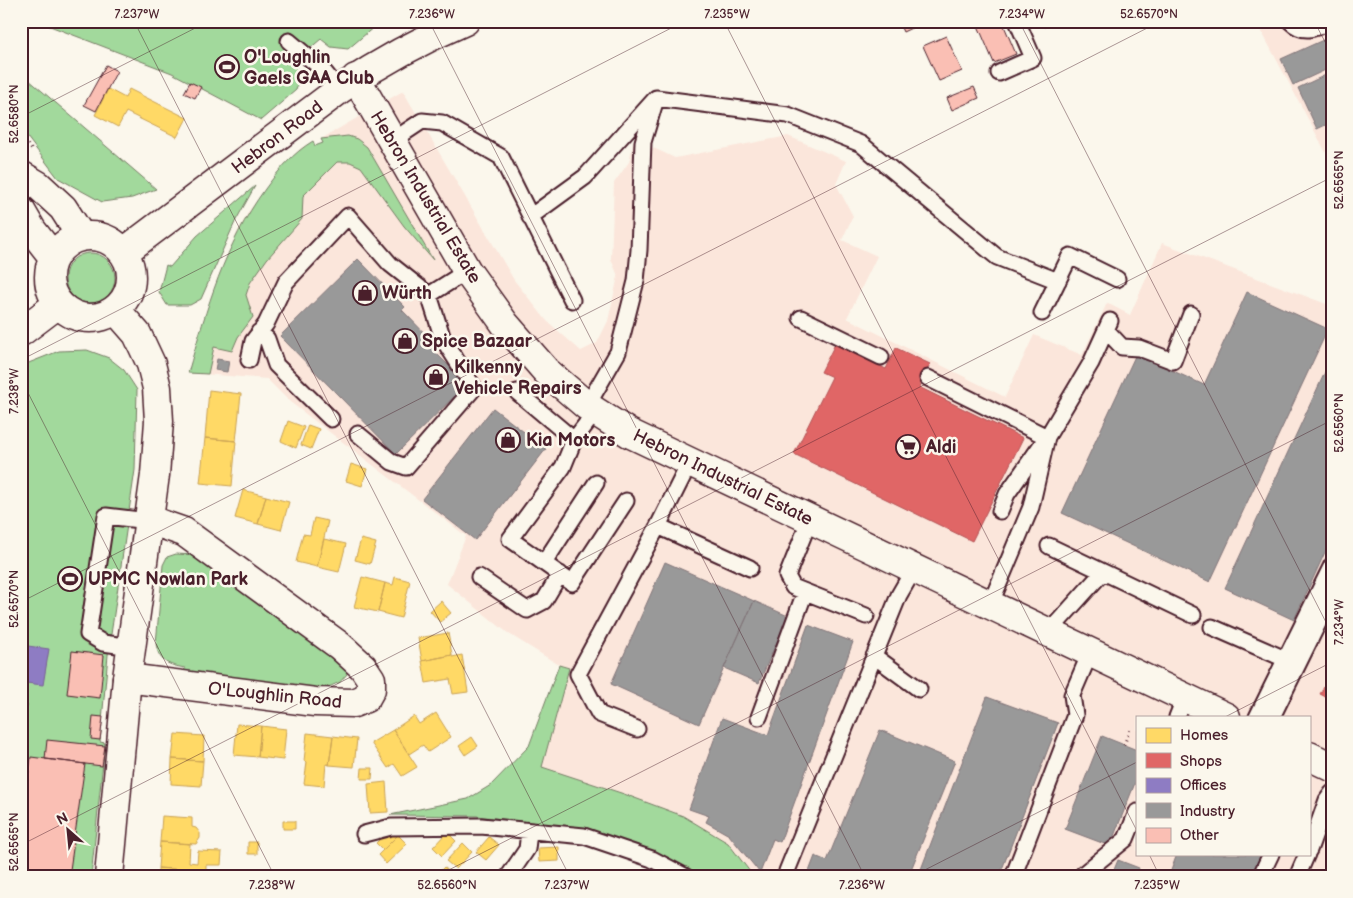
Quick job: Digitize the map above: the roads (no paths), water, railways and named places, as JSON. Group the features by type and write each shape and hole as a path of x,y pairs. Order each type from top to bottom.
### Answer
{"street":[{"name":"Hebron Road","path":"124,252 347,84 465,21"},
{"name":"Hebron Industrial Estate","path":"347,84 392,141 467,271 505,324 546,371 591,408 629,433 1090,653 1180,707 1221,716"},
{"path":"21,175 38,185 63,208 81,236"},
{"path":"21,211 32,230 53,257"},
{"path":"97,235 110,240 124,252 131,268 131,283 125,299 116,310 100,317 87,318 71,314 58,304 49,287 48,276 53,257 63,245 81,236 97,235"},
{"path":"21,332 58,304"},
{"path":"109,877 128,678 155,475 159,421 157,388 151,364 137,334 116,310"},
{"name":"O'Loughlin Road","path":"128,678 315,702 354,703 366,698 371,689 371,679 363,666 340,646 184,532 161,524 148,522"},
{"path":"1310,756 1332,767"}],"lane":[{"path":"999,73 1033,58 1017,21"},
{"path":"1290,21 1303,29 1313,30 1331,21"},
{"path":"289,41 321,68 347,84"},
{"path":"530,217 586,177 656,98"},
{"path":"626,501 572,583 510,539 563,467 574,440 618,352 636,281 640,250 643,142 656,98"},
{"path":"656,98 788,115 861,144 997,257 1058,281"},
{"path":"392,141 422,121 442,123 501,157 572,300"},
{"path":"249,360 253,341 266,324 286,282 348,216 390,264 429,295 443,339 474,388 406,467 392,462 358,434"},
{"path":"1042,313 1070,256 1117,279"},
{"path":"429,295 467,271"},
{"path":"1000,511 1007,494 1047,436 1091,363 1108,325 1122,347 1139,348 1173,361 1191,314"},
{"path":"802,318 881,357"},
{"path":"259,332 267,339 276,365 331,419"},
{"path":"928,378 1047,436"},
{"path":"517,392 574,440"},
{"path":"990,606 1031,507 1047,436"},
{"path":"637,728 599,714 578,674 658,526 690,462"},
{"path":"544,563 596,483"},
{"path":"132,647 103,643 88,634 106,516 148,522"},
{"path":"810,519 787,576 793,587 866,616"},
{"path":"658,526 750,568"},
{"path":"1049,546 1193,615"},
{"path":"1257,716 1332,565"},
{"path":"787,871 899,595 914,569"},
{"path":"1048,633 1103,572"},
{"path":"479,576 527,610 544,601 560,574"},
{"path":"759,717 805,592"},
{"path":"1272,716 1332,596"},
{"path":"1212,627 1285,659"},
{"path":"1012,877 1075,715 1072,695 1090,653"},
{"path":"874,656 919,689"},
{"path":"1310,847 1327,800 1332,793"},
{"path":"1082,877 1083,874 1126,839 1136,814"},
{"path":"364,834 391,827 481,826 584,836 652,859 686,877"},
{"path":"508,877 527,849 529,832"},
{"path":"1260,877 1269,856"},
{"path":"1297,877 1306,856"}],"place":[{"name":"O'Loughlin Gaels GAA Club","path":"227,67"},
{"name":"Würth","path":"365,293"},
{"name":"Spice Bazaar","path":"405,341"},
{"name":"Kilkenny Vehicle Repairs","path":"436,377"},
{"name":"Kia Motors","path":"508,440"},
{"name":"Aldi","path":"908,447"},
{"name":"UPMC Nowlan Park","path":"70,579"}]}
